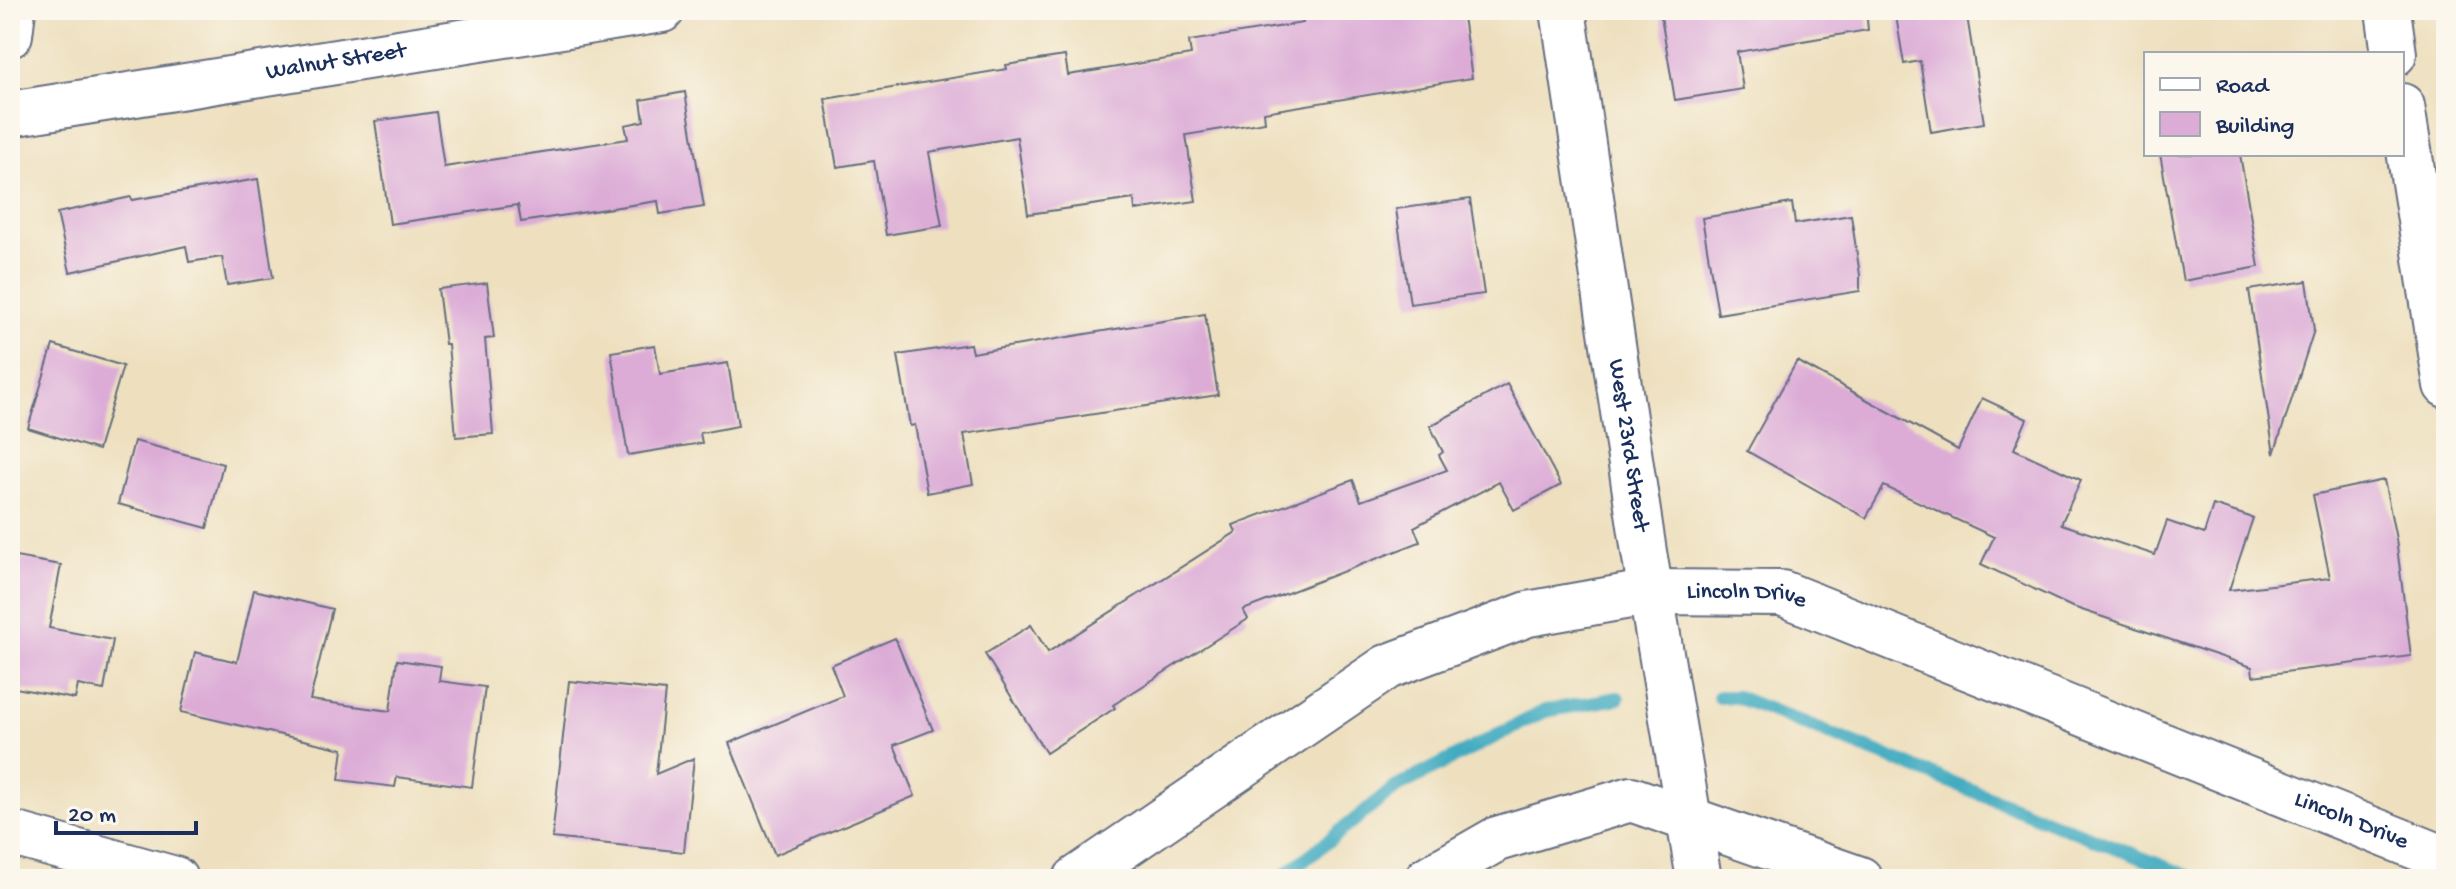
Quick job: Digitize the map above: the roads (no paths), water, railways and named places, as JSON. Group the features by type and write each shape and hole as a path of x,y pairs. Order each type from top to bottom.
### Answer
{"street":[{"path":"10,35 13,10"},
{"name":"Walnut Street","path":"10,114 662,10"},
{"name":"West 23rd Street","path":"1563,10 1699,879"},
{"path":"2388,10 2394,52"},
{"path":"2404,119 2446,385"},
{"name":"Lincoln Drive","path":"1076,879 1387,667 1528,614 1652,592 1782,593 2446,859"},
{"path":"1427,879 1497,839 1631,799 1860,879"},
{"path":"10,833 175,879"}],"waterway":[{"path":"1719,697 1737,697 2195,879"},
{"path":"1280,879 1395,788 1545,711 1618,698"}]}
